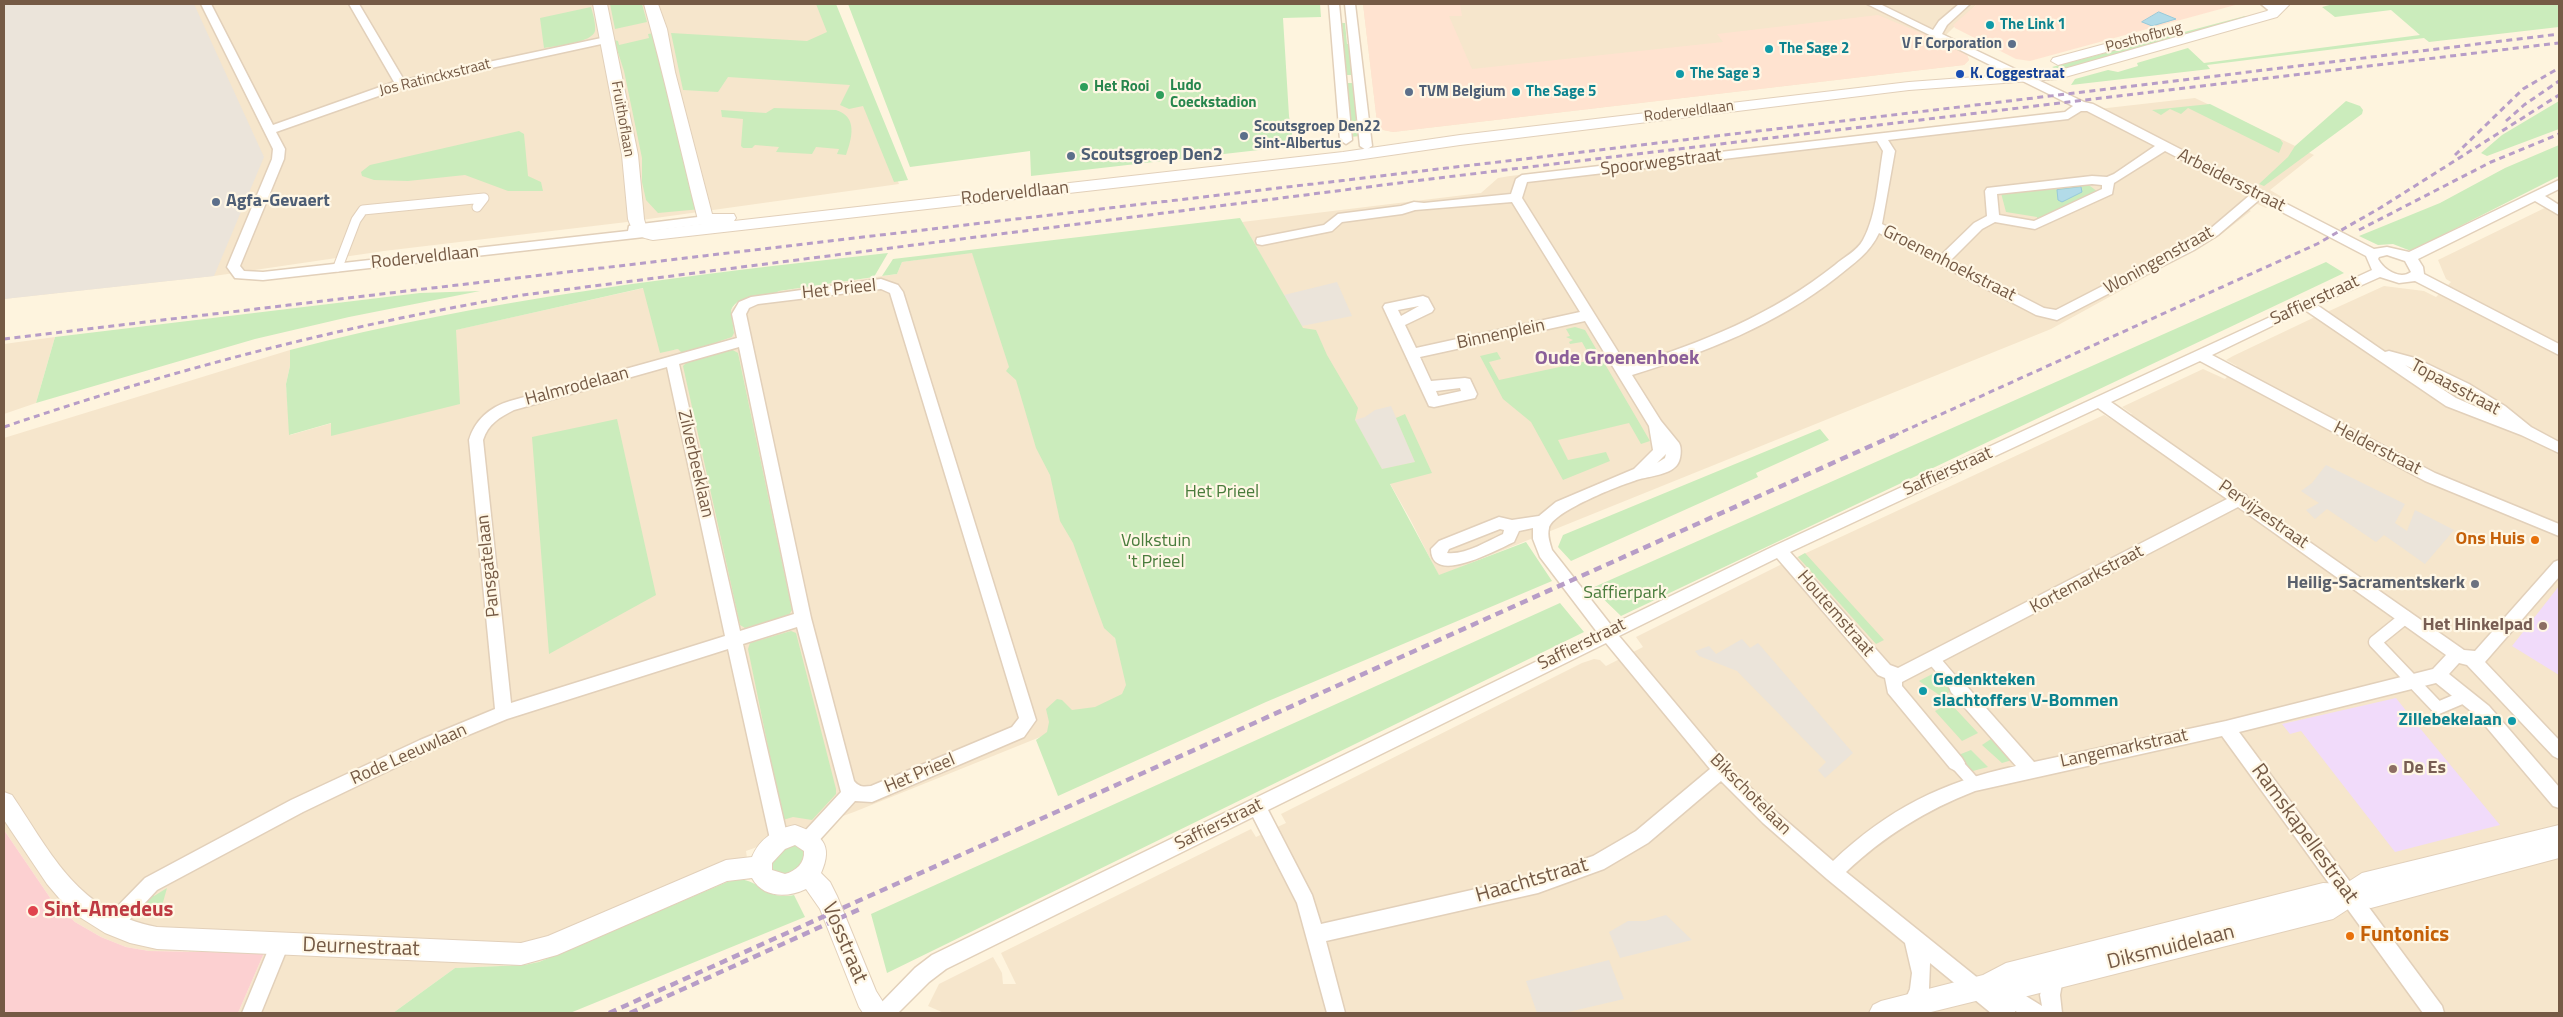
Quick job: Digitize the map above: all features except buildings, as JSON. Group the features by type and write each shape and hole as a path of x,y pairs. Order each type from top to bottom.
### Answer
{"street":[{"path":"206,4 269,130"},
{"path":"354,4 401,84"},
{"name":"Fruithoflaan","path":"600,4 611,39 641,230"},
{"path":"650,4 660,28 668,72 706,220 691,231"},
{"path":"1334,4 1348,148"},
{"path":"1350,4 1367,150"},
{"path":"1872,4 1938,32"},
{"path":"1882,4 1938,32"},
{"path":"1938,32 1966,4"},
{"name":"Posthofbrug","path":"2029,77 2040,66 2276,6"},
{"name":"Posthofbrug","path":"2029,77 2060,74 2187,40 2276,6"},
{"name":"Arbeidersstraat","path":"1938,32 2373,254"},
{"name":"Jos Ratinckxstraat","path":"269,130 401,84 611,39"},
{"name":"Roderveldlaan","path":"269,130 279,154 234,267 236,274 245,276 605,237 706,220 1348,148 1367,150 1424,145 1954,81 2029,77"},
{"path":"1341,79 1358,79"},
{"name":"Spoorwegstraat","path":"1516,198 1522,180 2068,115 2082,107"},
{"name":"Groenenhoekstraat","path":"1881,138 1889,150 1875,226 2041,312 2052,315"},
{"path":"1993,218 1991,191 2092,180 2108,181 2164,146"},
{"name":"Roderveldlaan","path":"641,230 660,235 1348,148"},
{"path":"1943,260 1978,226 1993,218 2035,225 2108,191 2108,181"},
{"path":"2559,184 2409,258 2416,266 2416,276 2559,350"},
{"name":"Woningenstraat","path":"2052,315 2062,314 2189,247 2214,232 2258,195"},
{"path":"2535,195 2559,211"},
{"path":"1262,241 1328,228 1338,218 1402,210 1414,206 1424,207 1504,197 1516,198 1656,425 1674,447 1674,458 1664,466 1636,474 1560,505 1552,510 1542,522 1533,520 1512,528"},
{"path":"338,267 356,220 363,210 484,198 478,207"},
{"path":"1624,372 1694,351 1745,330 1784,310 1818,286 1866,246 1875,226"},
{"name":"Saffierstraat","path":"2409,258 2386,250 2373,254 2373,263 2381,271 2400,279 2416,276"},
{"name":"Saffierstraat","path":"885,1013 922,975 939,962 1779,550 2100,402 2306,304 2381,271"},
{"name":"Het Prieel","path":"743,341 740,310 744,305 756,300 873,285 888,285 896,292 1027,713 1026,724 1018,732 872,794 863,795 852,792"},
{"name":"Topaasstraat","path":"2306,304 2451,402 2496,421 2526,430 2559,448"},
{"name":"Binnenplein","path":"1413,354 1589,315"},
{"path":"1398,323 1428,386"},
{"path":"672,361 743,341 802,618 846,784 852,792 809,840"},
{"name":"Helderstraat","path":"2200,355 2430,477 2559,530"},
{"name":"Halmrodelaan","path":"486,421 510,406 672,361"},
{"name":"Zilverbeeklaan","path":"672,361 779,839"},
{"name":"Pervijzestraat","path":"2100,402 2424,630 2464,656 2559,751"},
{"name":"Pansgatelaan","path":"486,421 480,427 476,440 504,713"},
{"path":"1636,474 1656,458 1662,449 1656,425"},
{"name":"Kortemarkstraat","path":"1893,675 1902,675 1934,660 2241,500"},
{"name":"Bikschotelaan","path":"1542,522 1540,538 1545,553 1645,681 1721,770 1769,817 1833,873 1912,939 1982,988 2006,1013"},
{"name":"Houtemstraat","path":"1779,550 1884,670 1893,675"},
{"path":"2559,566 2480,657 2464,656 2438,675 2483,711 2559,800"},
{"path":"2406,617 2375,642 2411,682 2438,708 2464,697"},
{"path":"735,640 802,618"},
{"name":"Rode Leeuwlaan","path":"112,924 139,895 160,879 297,806 426,745 504,713 735,640"},
{"path":"1934,660 2030,769"},
{"path":"1893,675 1894,688 1974,783"},
{"name":"Langemarkstraat","path":"1833,873 1867,839 1934,799 1974,783 2030,769 2226,728 2438,675"},
{"name":"Ramskapellestraat","path":"2226,728 2436,1013"},
{"name":"Haachtstraat","path":"1315,934 1538,884 1598,863 1642,837 1721,770"},
{"name":"Deurnestraat","path":"4,802 65,889 88,911 136,934 157,938 521,954 548,947 726,871 761,866"},
{"path":"1257,807 1306,901 1336,1013"},
{"path":"795,835 809,840 814,846 816,856 814,865 808,874 788,885 778,885 769,882 763,875 761,866 766,851 779,839 795,835"},
{"name":"Diksmuidelaan","path":"1881,1013 1982,988 2020,986 2332,908 2362,884 2559,835"},
{"name":"Diksmuidelaan","path":"1982,988 2006,975 2323,894 2372,897 2559,848"},
{"name":"Vosstraat","path":"808,874 822,890 867,999 878,1013"},
{"path":"1912,939 1923,971 1922,983 1913,1005"},
{"path":"251,1013 280,944"},
{"path":"2053,1013 2050,995 2054,978"},
{"name":"Bikschotelaan","path":"1982,988 2021,1003 2036,1013"}],"shaded area":[{"path":"4,4 823,4 899,184 627,222 384,251 214,276 4,299"},
{"path":"4,4 194,4 264,157 214,276 4,299"},
{"path":"1363,4 1977,4 1940,41 1967,55 1969,60 1964,65 1393,132 1383,130 1377,122"},
{"path":"1363,4 1460,4 1462,16 1449,16 1472,69 1723,42 1717,34 1878,15 1940,41 1967,55 1969,60 1964,65 1393,132 1383,130 1377,122"},
{"path":"1977,4 2239,4 2030,61 2016,59 1955,28 1953,25"},
{"path":"2195,98 2314,155 2270,190 2282,197 2266,208 2255,203 2247,209 2251,211 2215,239 2212,237 2151,272 2153,273 2051,329 1439,576 1410,519 1242,222 1481,193 1498,178 1510,176"},
{"path":"2559,201 2559,1013 944,1013 928,1006 939,984 993,957 1002,973 1003,984 1016,984 1001,953 1251,829 1256,837 1286,823 1281,814 1582,663 1594,659 1600,660 1606,666 1643,647 1636,637 1778,566 2104,415 2119,424 2132,414 2122,407 2203,369 2225,379 2237,366 2226,360 2315,317 2328,325 2327,312 2384,286 2424,291 2436,297 2451,282 2446,279 2438,260"},
{"path":"972,252 1137,698 854,812 746,851 750,880 739,879 727,882 539,962 524,965 455,968 393,1013 238,1013 264,953 149,951 126,947 101,937 75,922 51,899 4,830 4,438 290,350 290,366 286,384 290,435 332,423 331,436 455,330 662,284 674,350 734,333 731,310 740,300 774,294 779,291 897,274 902,262"},
{"path":"1337,282 1352,316 1302,326 1284,295"},
{"path":"55,337 36,403 4,414 4,344"},
{"path":"1391,406 1415,462 1382,469 1355,420 1365,417 1375,410"},
{"path":"2326,465 2405,504 2395,523 2407,531 2415,510 2454,530 2425,564 2384,535 2376,542 2327,509 2315,519 2306,510 2319,503 2301,491 2312,483"},
{"name":"Het Hinkelpad","path":"2559,586 2559,675 2512,646"},
{"path":"1742,639 1750,648 1758,643 1853,753 1825,778 1818,770 1826,762 1737,671 1699,656 1695,651 1709,646 1716,654"},
{"name":"De Es","path":"2396,698 2500,825 2395,852 2301,731 2290,734 2282,724"},
{"name":"Sint-Amedeus","path":"4,830 51,899 75,922 101,937 126,947 149,951 264,953 238,1013 4,1013"},
{"path":"1666,915 1692,940 1620,958 1609,932 1628,921 1645,921"},
{"path":"1609,960 1624,999 1564,1013 1537,1013 1526,981"}],"green space":[{"path":"610,4 642,4 647,22 615,29"},
{"path":"816,4 836,4 908,180 894,182 863,106 849,109 840,105 850,85 728,77 718,92 683,90 671,33 807,41 827,32"},
{"name":"Het Rooi","path":"848,4 1320,4 1321,17 1283,18 1289,116 1294,146 1031,176 1030,151 910,167"},
{"path":"2333,4 2559,4 2559,27 2429,42 2424,38 2207,65 2210,69 2071,85 2075,79 2108,70 2118,72 2138,66 2137,63 2188,48 2204,63 2420,35 2391,10 2335,17 2322,7"},
{"path":"591,7 595,25 595,31 592,35 580,41 544,48 540,18"},
{"path":"2245,16 2061,71 2052,67"},
{"path":"1342,23 1345,23 1347,44 1352,44 1353,75 1345,75 1340,44 1344,44"},
{"path":"654,33 701,209 658,213 646,200 642,182 642,158 624,71 614,40 618,41 619,45 649,38 648,34"},
{"path":"1346,83 1354,83 1360,136 1350,137 1348,95 1345,94"},
{"path":"2346,101 2360,106 2363,110 2362,114 2264,186 2259,184 2288,157 2295,146"},
{"path":"2559,101 2559,129 2487,156 2481,153 2502,135"},
{"path":"2210,104 2280,139 2283,143 2279,153 2188,108 2181,114 2170,109 2161,115 2152,110"},
{"path":"774,108 836,110 843,113 848,118 852,129 846,155 837,154 839,149 816,147 812,154 776,152 779,147 755,145 752,148 743,148 741,146 743,119 722,117 721,110 766,113"},
{"path":"519,131 524,134 528,176 541,182 543,191 508,191 465,175 408,181 374,180 362,176 361,172 370,165"},
{"path":"2559,145 2559,176 2411,251 2393,244 2378,245 2359,236 2440,203 2505,168"},
{"path":"2086,183 2098,192 2037,222 2037,217 2006,212 2001,193"},
{"name":"Het Prieel","path":"1240,218 1303,328 1316,330 1327,355 1358,408 1355,420 1382,469 1415,462 1396,418 1405,414 1432,473 1390,484 1439,575 1526,542 1552,581 1266,702 1058,796 1036,740 1047,732 1049,722 1046,709 1057,699 1062,700 1072,710 1095,707 1122,694 1126,685 1115,638 1104,628 1073,543 1060,521 1050,475 1036,448 1016,380 1006,371 1009,367 972,253 902,262 897,274 882,276 893,259"},
{"path":"888,253 874,277 779,291 766,296 740,300 731,310 734,333 732,337 688,352 681,352 678,349 660,353 643,288 456,330 460,404 331,436 331,423 289,435 286,384 290,366 290,350 438,316 512,303 737,270"},
{"name":"Saffierpark","path":"2326,262 2344,273 1621,616 1592,588"},
{"path":"480,291 349,317 255,339 36,403 55,337 420,293"},
{"path":"1575,327 1585,330 1650,441 1641,444 1629,423 1558,440 1568,460 1606,452 1610,461 1563,480 1531,422 1503,399 1480,356 1497,352 1501,359 1489,362 1499,380 1592,360 1582,342 1570,344 1569,342 1573,340 1566,337 1570,336 1566,329"},
{"path":"731,349 738,353 792,610 789,615 745,628 740,625 683,366 687,362"},
{"path":"617,419 656,595 549,654 532,437"},
{"path":"1820,429 1829,440 1756,473 1758,477 1571,561 1558,547 1563,535"},
{"path":"1805,553 1884,640 1876,644 1798,557"},
{"path":"1560,603 1584,632 887,973 871,914"},
{"path":"791,631 796,633 836,789 836,794 812,820 793,817 783,820 748,649 750,643"},
{"path":"1938,671 1954,689 1942,697 1919,681"},
{"path":"1950,703 1978,733 1962,741 1935,711"},
{"path":"1994,737 2012,760 2002,763 1982,745"},
{"path":"1971,750 1988,767 1969,772 1956,756"},
{"path":"797,844 805,850 807,860 790,876 774,872 771,861 776,853"},
{"path":"739,879 754,883 776,895 794,895 805,917 570,1013 393,1013 455,968 524,965 539,962 727,882"},
{"path":"167,888 160,913 136,910 153,891 154,896"}],"water":[{"path":"2159,12 2176,19 2152,26 2142,22"},
{"path":"2081,187 2082,192 2062,202 2058,200 2057,190"}],"railway":[{"path":"4,339 1601,150 2559,34"},
{"path":"4,427 132,386 261,350 391,320 523,295 1438,178 2559,43"},
{"path":"2455,155 2523,89 2559,68"},
{"path":"2506,121 2524,105 2559,81"},
{"path":"1893,436 2317,244 2380,208 2559,95"},
{"path":"2359,230 2491,162 2559,134"},
{"path":"609,1013 1895,435"},
{"path":"630,1013 860,909"}],"place":[{"name":"The Link 1","path":"1990,25"},
{"name":"V F Corporation","path":"2012,44"},
{"name":"The Sage 2","path":"1769,49"},
{"name":"The Sage 3","path":"1680,74"},
{"name":"K. Coggestraat","path":"1960,74"},
{"name":"Het Rooi","path":"1084,87"},
{"name":"TVM Belgium","path":"1409,92"},
{"name":"The Sage 5","path":"1516,92"},
{"name":"Ludo Coeckstadion","path":"1160,95"},
{"name":"Scoutsgroep Den22 Sint-Albertus","path":"1244,136"},
{"name":"Scoutsgroep Den2","path":"1071,156"},
{"name":"Agfa-Gevaert","path":"216,202"},
{"name":"Ons Huis","path":"2535,540"},
{"name":"Heilig-Sacramentskerk","path":"2475,584"},
{"name":"Het Hinkelpad","path":"2543,626"},
{"name":"Gedenkteken slachtoffers V-Bommen","path":"1923,691"},
{"name":"Zillebekelaan","path":"2512,721"},
{"name":"De Es","path":"2393,769"},
{"name":"Sint-Amedeus","path":"33,911"},
{"name":"Funtonics","path":"2350,936"}],"district":[{"name":"Oude Groenenhoek","path":"1617,359"}],"park label":[{"name":"Volkstuin 't Prieel","path":"1156,552"}]}
